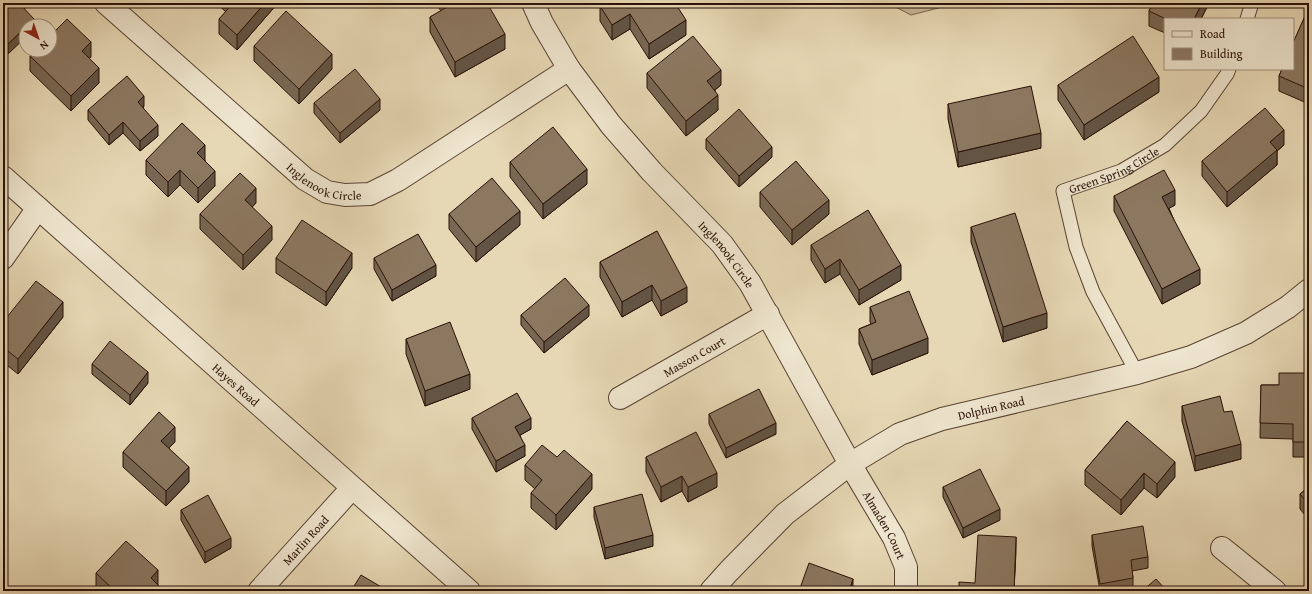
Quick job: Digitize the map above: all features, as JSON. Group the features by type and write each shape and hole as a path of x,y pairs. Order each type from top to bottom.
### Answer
{"street":[{"name":"Inglenook Circle","path":"106,3 305,179 327,192 345,195 370,194 398,180 569,69"},
{"name":"Inglenook Circle","path":"532,3 569,69 610,125 652,172 722,244 750,282 850,464"},
{"name":"Hayes Road","path":"3,177 469,591"},
{"path":"3,258 38,208"},
{"name":"Dolphin Road","path":"711,591 785,514 850,464 900,434 942,418 1137,373 1190,357 1246,333 1288,307 1309,290"},
{"name":"Masson Court","path":"620,398 768,314"},
{"name":"Almaden Court","path":"850,464 894,538 906,568 906,591"},
{"name":"Marlin Road","path":"259,591 352,488"},
{"path":"1222,548 1275,591"}],"lane":[{"path":"1247,18 1252,3"},
{"name":"Green Spring Circle","path":"1137,373 1093,292 1076,247 1063,191 1121,171 1165,145 1201,111 1229,70"}],"shaded area":[{"path":"888,3 958,3 911,15"}],"building":[{"path":"3,3 19,3 33,18 18,18 18,34 8,44 3,38"},
{"path":"233,3 265,3 237,35 219,19"},
{"path":"445,3 487,3 505,34 455,62 430,17 447,7"},
{"path":"605,3 675,3 686,20 649,44 630,14 612,25 600,6"},
{"path":"1153,3 1202,3 1194,18 1164,18 1149,11"},
{"path":"1309,7 1309,89 1279,76 1282,70 1294,70 1294,41"},
{"path":"286,11 332,54 299,89 254,46"},
{"path":"67,19 91,42 82,51 99,68 71,96 32,58 58,58 58,28"},
{"path":"693,36 721,70 707,81 718,95 686,121 647,73"},
{"path":"1133,36 1159,77 1084,125 1058,85"},
{"path":"355,69 380,99 340,133 314,103"},
{"path":"127,76 144,96 138,102 158,125 140,141 123,122 109,135 88,110"},
{"path":"1031,86 1041,133 958,152 948,104"},
{"path":"1265,108 1284,130 1270,142 1277,150 1227,192 1202,161"},
{"path":"739,109 772,147 739,176 706,139"},
{"path":"182,123 205,145 197,153 215,171 198,188 180,170 168,182 146,160"},
{"path":"553,127 587,169 543,204 510,162"},
{"path":"796,161 829,200 792,230 760,192"},
{"path":"1164,170 1175,190 1162,197 1200,269 1162,289 1114,196"},
{"path":"240,173 256,188 245,200 272,226 243,255 200,214"},
{"path":"492,178 520,211 476,247 449,214"},
{"path":"868,210 901,265 859,290 840,259 825,269 811,245"},
{"path":"1015,213 1047,313 1003,327 971,227"},
{"path":"302,220 352,253 326,292 276,258"},
{"path":"657,231 687,287 661,301 652,285 622,302 600,262"},
{"path":"418,234 436,265 392,290 374,258"},
{"path":"565,278 589,305 544,342 521,315"},
{"path":"36,281 63,302 18,359 3,347 3,322"},
{"path":"909,291 928,338 872,360 859,329 876,322 870,307"},
{"path":"450,322 470,374 425,391 406,339"},
{"path":"110,341 148,372 130,395 92,364"},
{"path":"1279,373 1309,373 1309,442 1293,442 1293,424 1260,423 1261,385 1279,385"},
{"path":"759,389 776,423 726,448 709,414"},
{"path":"517,393 531,418 515,427 525,445 496,461 472,418"},
{"path":"1220,396 1224,412 1232,411 1241,444 1195,456 1182,406"},
{"path":"159,412 175,427 161,441 189,467 166,491 123,452"},
{"path":"1127,421 1175,462 1157,484 1144,473 1121,500 1085,470"},
{"path":"696,432 717,473 688,487 682,476 661,487 646,457"},
{"path":"542,445 557,457 564,450 592,474 556,515 531,493 542,480 525,465"},
{"path":"980,469 1000,509 963,528 943,487"},
{"path":"1309,487 1309,505 1300,494"},
{"path":"642,494 653,535 605,548 594,507"},
{"path":"208,495 231,538 205,552 181,510"},
{"path":"1143,526 1148,557 1131,560 1133,578 1100,584 1092,535"},
{"path":"978,535 1016,537 1014,591 959,591 959,582 975,583"},
{"path":"126,541 158,570 151,578 164,591 115,591 96,573"},
{"path":"809,563 853,579 849,591 799,591"},
{"path":"361,575 388,591 351,591"},
{"path":"1156,579 1167,591 1142,591"}]}
